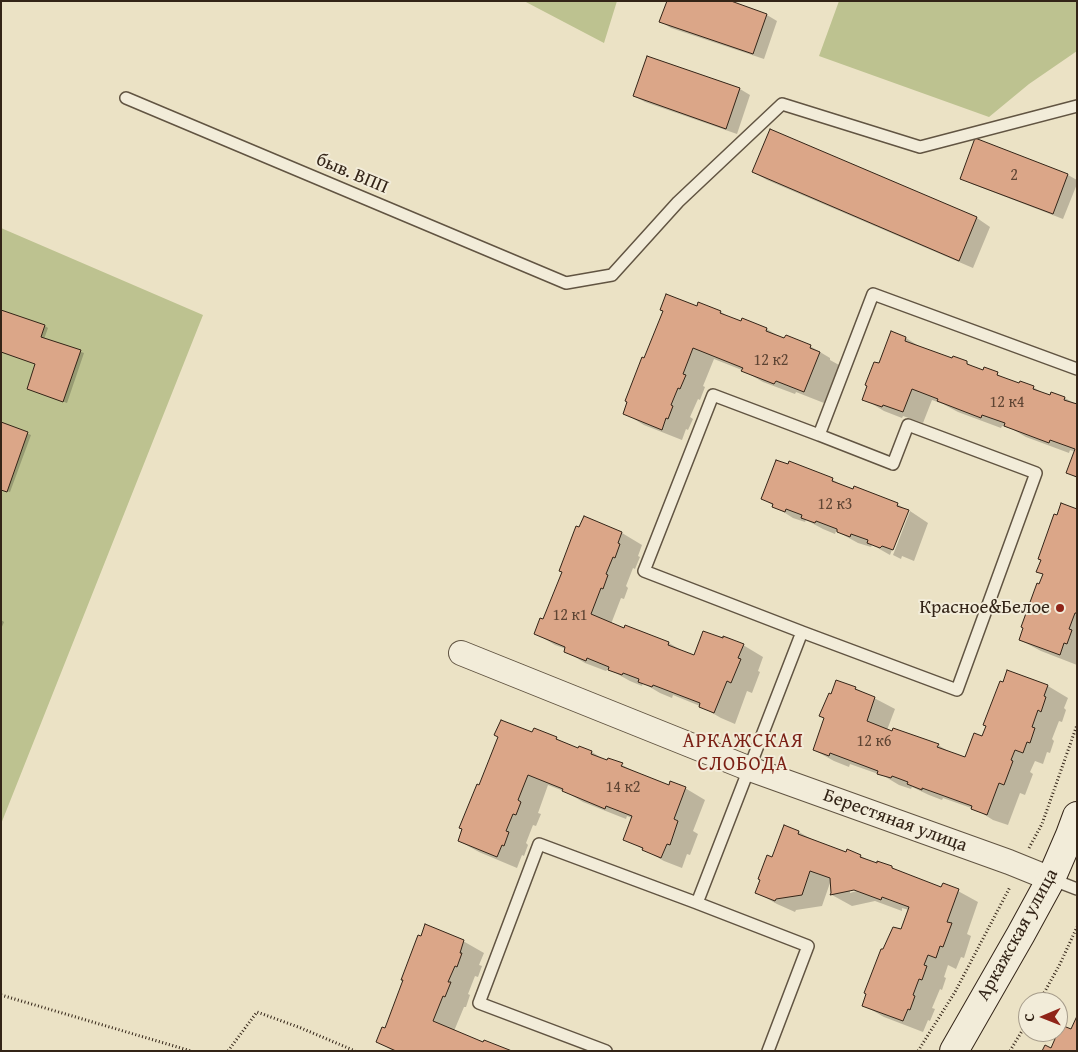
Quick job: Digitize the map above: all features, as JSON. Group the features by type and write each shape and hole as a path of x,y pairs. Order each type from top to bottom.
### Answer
{"street":[{"name":"Берестяная улица","path":"461,653 750,769 1020,866 1051,879"},
{"name":"Аркажская улица","path":"954,1051 1051,879 1077,816"}],"lane":[{"name":"быв. ВПП","path":"126,98 566,283 612,275 678,202 782,104 920,147 1077,106"},
{"path":"819,435 873,294 1077,370"},
{"path":"712,395 819,435 893,464 908,425 1036,473 957,690 644,572 712,395"},
{"path":"697,903 802,632"},
{"path":"606,1051 479,1003 539,844 808,946 768,1051"},
{"path":"1051,879 1077,888"}],"path":[{"path":"918,1051 955,992 1042,824 1077,725"},
{"path":"1045,992 1077,927"},
{"path":"1,995 191,1051"},
{"path":"228,1051 257,1012 355,1051"},
{"path":"1010,1051 1018,1038"}],"green space":[{"path":"524,1 617,1 604,43"},
{"path":"839,1 1077,1 1077,51 1029,84 989,117 819,56"},
{"path":"1,228 203,315 1,824"}],"building":[{"path":"667,1 731,1 767,14 753,54 659,22"},
{"path":"647,56 740,88 726,129 633,96"},
{"path":"770,129 977,217 959,261 752,172"},
{"path":"975,138 1068,174 1053,214 960,179"},
{"path":"666,294 697,306 698,302 741,321 742,318 767,328 766,331 784,338 786,335 811,345 810,348 820,352 804,392 776,381 774,384 741,371 743,368 693,348 683,374 686,375 680,389 678,388 671,405 673,406 662,430 623,414 627,402 625,401 642,357 644,358 663,311 660,310"},
{"path":"1,310 45,325 41,337 81,350 63,402 27,389 35,364 1,352"},
{"path":"891,331 906,337 905,341 952,358 953,356 967,361 967,364 983,370 984,367 998,372 997,375 1034,386 1033,389 1050,395 1051,392 1065,397 1064,400 1077,404 1077,477 1066,473 1075,449 1050,440 1049,443 1004,426 1005,423 982,415 981,418 912,389 903,412 862,400 867,386 865,385 874,362 879,363"},
{"path":"1,422 28,432 7,492 1,490"},
{"path":"776,460 788,464 789,461 833,478 832,481 853,489 854,486 898,503 897,506 909,510 893,550 882,546 880,548 867,543 868,540 851,534 850,537 837,532 837,529 816,521 815,523 801,518 802,515 786,509 785,512 772,507 773,504 761,499"},
{"path":"1061,503 1077,509 1077,613 1075,613 1069,629 1072,630 1067,644 1064,643 1060,655 1019,640 1023,628 1021,627 1037,583 1039,584 1043,574 1036,572 1041,560 1038,559 1054,514 1057,515"},
{"path":"584,516 622,532 615,558 613,557 606,574 608,575 603,589 601,588 591,614 624,628 625,625 669,642 668,645 694,655 703,631 744,644 738,658 741,659 731,683 727,681 714,713 699,707 700,703 653,685 652,687 638,682 639,679 608,670 609,667 587,658 586,661 564,652 565,647 534,634 540,618 543,619 562,572 559,571 576,526 579,527"},
{"path":"1007,670 1048,685 1041,712 1038,710 1032,727 1035,728 1030,743 1027,742 1023,753 1015,750 1004,785 999,783 987,815 971,809 972,806 922,788 922,790 892,776 891,778 877,774 878,771 830,753 829,756 813,750 824,718 819,716 836,680 856,687 855,689 875,697 867,721 892,731 893,728 939,744 937,747 965,757 974,733 982,736 986,726 983,725 1000,681 1003,682"},
{"path":"501,720 532,732 534,728 578,748 579,746 592,751 591,754 623,763 621,766 669,785 670,781 686,787 674,819 678,821 670,845 667,844 661,858 623,840 632,816 606,806 605,809 528,775 518,800 521,802 516,815 513,814 506,831 509,832 504,846 502,845 497,857 458,841 462,829 459,828 498,737 494,735"},
{"path":"784,825 799,831 798,834 846,852 847,849 861,855 860,857 892,866 892,868 941,887 943,883 959,889 947,922 952,923 943,947 940,946 936,958 928,955 924,965 927,966 922,980 919,979 910,1010 908,1009 903,1021 862,1006 866,994 864,993 881,949 883,949 893,927 901,929 909,907 882,897 881,900 854,890 830,895 830,878 810,871 802,895 776,899 775,901 755,893 767,855 772,857"},
{"path":"425,924 464,940 457,967 455,966 448,982 451,982 445,997 443,996 433,1021 483,1042 484,1040 512,1051 396,1051 376,1042 382,1027 385,1028 418,935 421,936"},
{"path":"1077,1016 1077,1051 1042,1051 1045,1045 1051,1048 1054,1042 1068,1042 1068,1028 1071,1029"}],"place":[{"name":"Красное&Белое","path":"1060,608"}],"district":[{"name":"АРКАЖСКАЯ СЛОБОДА","path":"743,754"}]}
